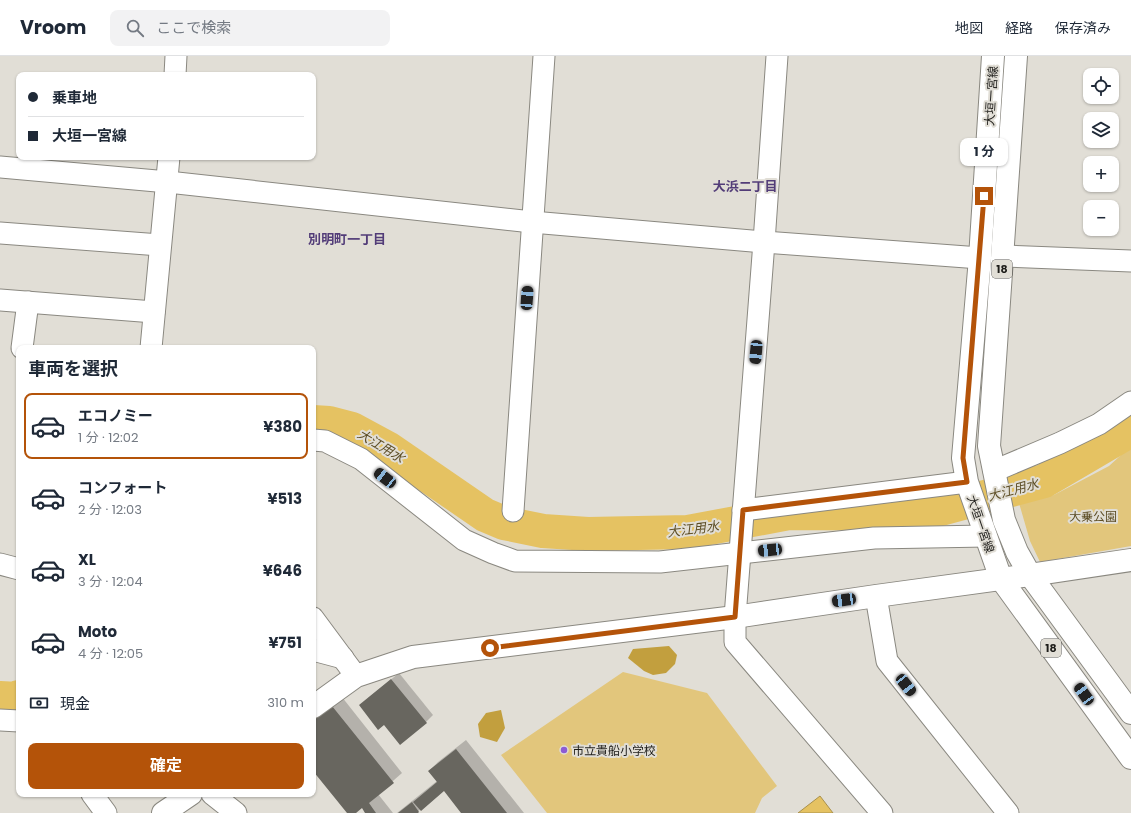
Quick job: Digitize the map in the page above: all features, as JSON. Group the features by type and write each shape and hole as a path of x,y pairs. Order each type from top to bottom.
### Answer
{"main road":[{"name":"大垣一宮線","path":"993,56 980,258 963,458 968,486 1001,579 1131,758"},
{"name":"大垣一宮線","path":"1016,56 989,446 1004,520 1016,552 1030,575 1131,713"},
{"path":"316,705 356,676 413,657 735,617 1131,560"},
{"path":"163,813 187,797"}],"street":[{"path":"175,72 176,56"},
{"path":"513,511 544,56"},
{"path":"777,56 735,617 735,642 882,813"},
{"path":"151,345 160,245 170,160"},
{"path":"0,167 168,182 532,222 764,242 980,258"},
{"path":"0,233 160,245"},
{"path":"1003,256 1131,261"},
{"path":"0,300 154,312"},
{"path":"22,345 28,302"},
{"path":"995,476 1099,424 1131,402"},
{"path":"316,440 325,441 361,459 464,540 492,553 515,561 660,562 740,551 874,538 985,534"},
{"path":"743,513 968,486"},
{"path":"0,564 16,568"},
{"path":"876,596 887,661 1008,813"},
{"path":"316,622 356,676"},
{"path":"316,651 343,658"},
{"path":"0,720 16,721"},
{"path":"94,797 106,813"},
{"path":"216,797 236,813"}],"green space":[{"name":"大乗公園","path":"1131,446 1131,546 1040,562 1030,541 1019,503 1054,495 1109,466"},
{"path":"623,672 707,693 777,786 762,798 755,813 547,813 501,755"}],"shaded area":[{"path":"669,646 677,655 675,664 666,673 653,675 644,671 628,658 633,649"},
{"path":"501,710 505,728 497,742 480,737 478,724 486,713"},
{"path":"820,796 833,813 798,813"}],"building":[{"path":"391,679 427,723 400,745 384,725 378,730 359,705"},
{"path":"328,701 394,783 369,803 376,813 365,813 362,808 356,813 347,813 316,775 316,710"},
{"path":"456,749 507,813 461,813 444,791 421,811 413,802 437,782 428,771"},
{"path":"412,802 419,812 418,813 398,813"}],"waterway":[{"name":"大江用水","path":"316,422 329,423 352,429 389,449 485,515 504,523 543,531 588,534 688,532 789,513 922,514 1044,481 1131,430"},
{"name":"大江用水","path":"0,698 16,699"}],"place":[{"name":"市立貴船小学校","path":"564,750"}],"district":[{"name":"大浜二丁目","path":"745,186"},
{"name":"別明町一丁目","path":"347,239"}],"route":[{"path":"490,648 735,617 743,510 967,482 963,458 984,196"}]}
